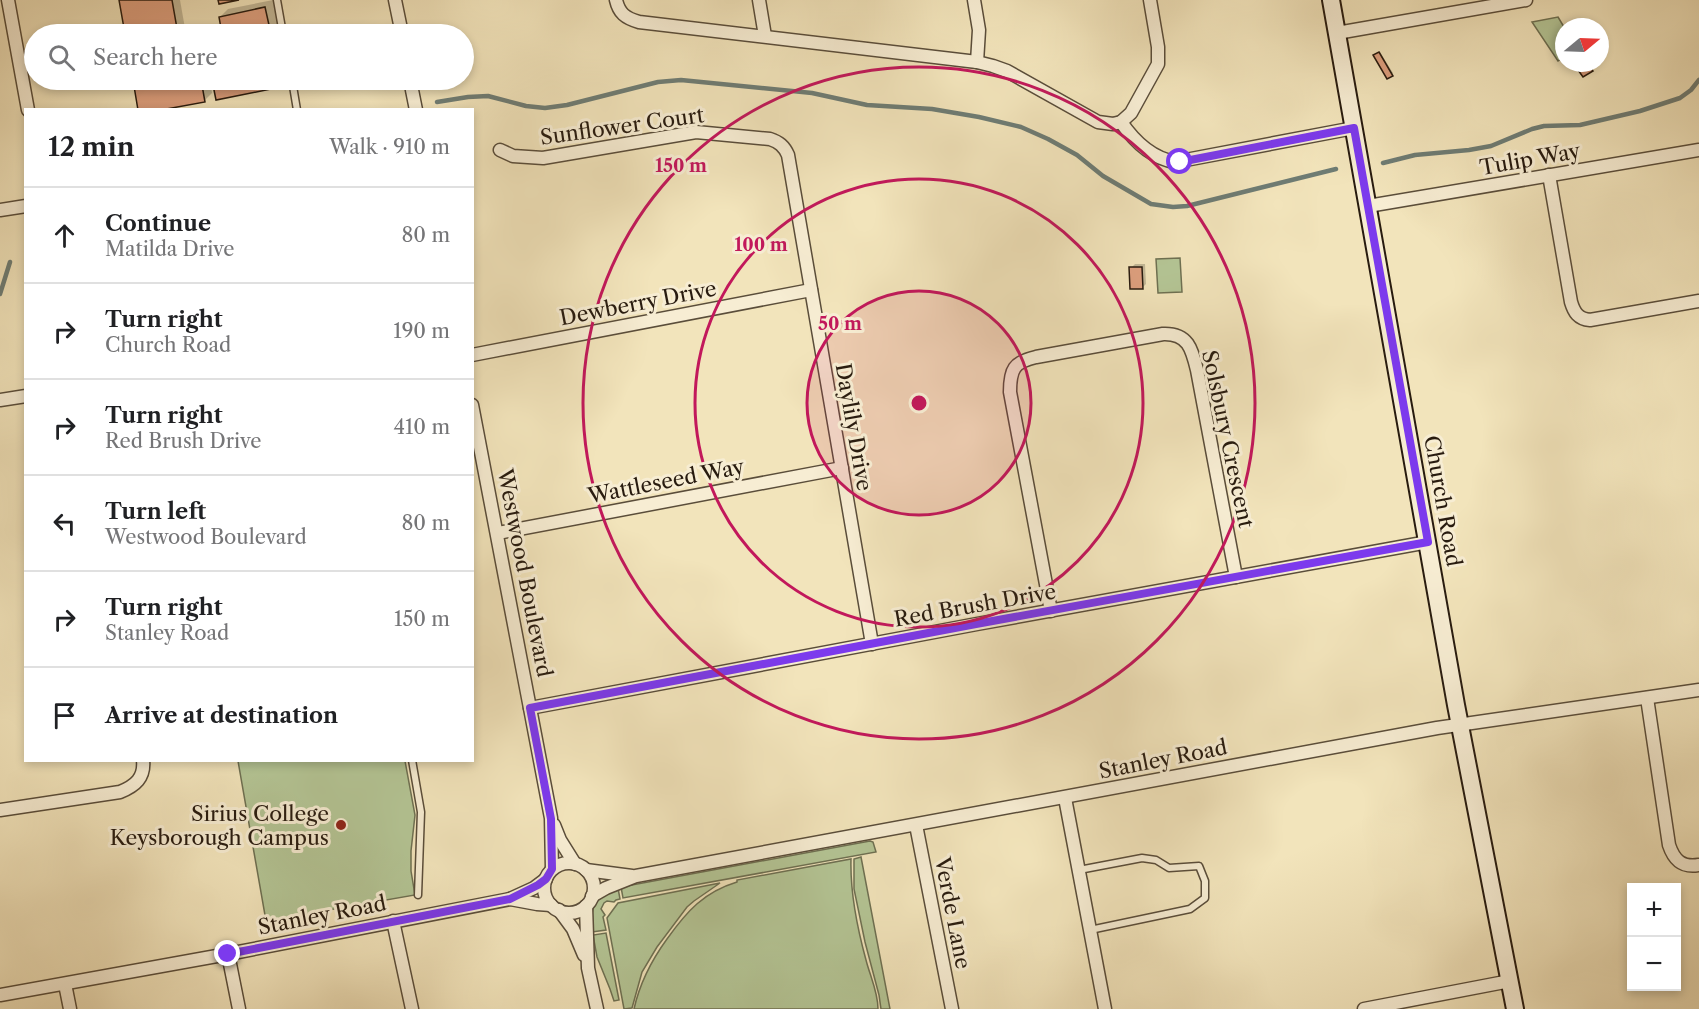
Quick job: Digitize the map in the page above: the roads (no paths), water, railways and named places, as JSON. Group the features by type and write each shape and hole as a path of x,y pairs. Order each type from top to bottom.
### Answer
{"main road":[{"name":"Church Road","path":"1331,0 1461,724 1515,1009"}],"street":[{"path":"8,0 24,88"},
{"path":"395,0 400,24"},
{"path":"616,0 618,10 629,19 977,62 1007,71 1098,122 1113,124 1121,122 1131,113 1158,64 1158,47 1150,0"},
{"path":"759,0 765,36"},
{"path":"974,0 979,30 977,62"},
{"path":"1337,33 1522,0"},
{"path":"24,90 28,108"},
{"path":"412,90 416,108"},
{"path":"1121,122 1142,147 1156,156 1174,162 1354,128"},
{"name":"Sunflower Court","path":"500,150 513,156 543,158 696,132 770,139 783,146"},
{"name":"Daylily Drive","path":"783,146 788,155 872,644"},
{"name":"Tulip Way","path":"1368,206 1699,150"},
{"path":"1549,175 1575,314 1584,320 1590,320 1699,302"},
{"path":"0,210 24,206"},
{"name":"Dewberry Drive","path":"474,355 811,290"},
{"name":"Solsbury Crescent","path":"1050,611 1010,392 1011,372 1016,365 1028,359 1047,355 1163,334 1177,335 1188,343 1197,370 1236,577"},
{"path":"0,400 24,396"},
{"name":"Westwood Boulevard","path":"474,415 551,819 560,840 580,867"},
{"name":"Wattleseed Way","path":"498,533 842,468"},
{"name":"Red Brush Drive","path":"530,708 1428,542"},
{"name":"Stanley Road","path":"589,901 606,888 636,876 1461,724 1699,690"},
{"path":"1647,698 1669,845 1672,854 1680,863 1699,865"},
{"path":"0,810 120,792 139,781 144,769 143,762"},
{"path":"1065,798 1105,1009"},
{"name":"Westwood Boulevard","path":"549,874 551,819"},
{"name":"Verde Lane","path":"916,825 952,1009"},
{"path":"588,968 589,901 593,882 580,867 567,863 559,865 549,874 544,893 577,937 588,968 597,1009"},
{"name":"Stanley Road","path":"580,867 636,876"},
{"name":"Stanley Road","path":"0,995 228,954 510,899 534,888 549,874"},
{"name":"Stanley Road","path":"510,899 555,908"},
{"path":"555,908 573,912 589,901"},
{"path":"393,921 412,1009"},
{"path":"228,954 239,1009"},
{"path":"1364,1009 1510,981"},
{"path":"65,984 69,1009"}],"lane":[{"path":"277,0 281,24"},
{"path":"294,90 297,108"},
{"path":"412,762 421,812 418,895"},
{"path":"1079,870 1142,858 1156,860 1169,868 1199,866 1205,881 1205,898 1190,909 1089,930"}],"waterway":[{"path":"437,102 488,96 526,106 545,108 567,105 658,82 681,80 812,93 867,105 932,109 1021,127 1077,155 1103,176 1151,204 1173,207 1187,206 1336,169"},
{"path":"1383,163 1415,155 1491,146 1544,126 1580,125 1640,111 1680,98 1699,80"},
{"path":"0,294 10,262"}],"place":[{"name":"Sirius College Keysborough Campus","path":"341,825"}]}
